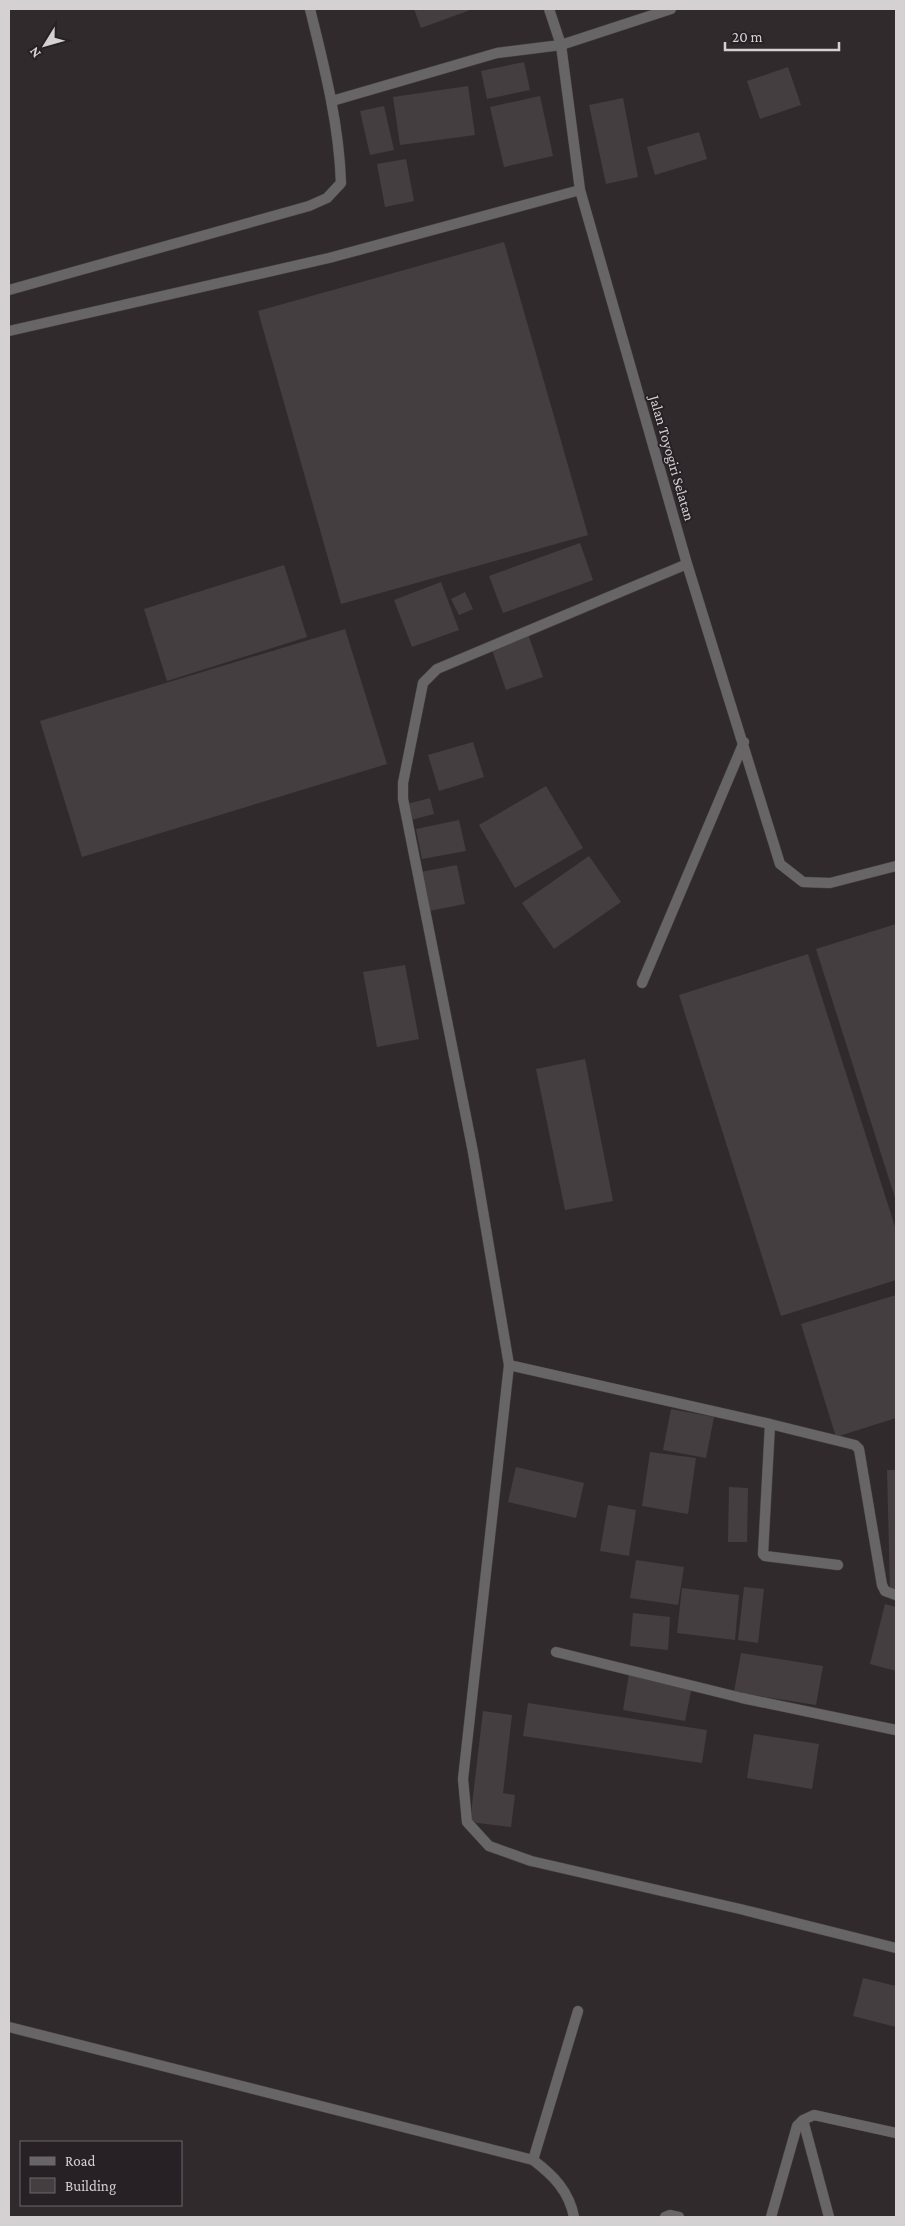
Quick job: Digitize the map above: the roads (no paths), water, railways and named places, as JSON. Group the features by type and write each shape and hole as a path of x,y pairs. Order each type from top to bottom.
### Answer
{"street":[{"path":"9,290 300,208 327,198 341,183 332,101 310,9"},
{"name":"Jalan Toyogiri Selatan","path":"549,9 561,45 580,190 687,564 744,742 780,864 803,882 830,884 896,866"},
{"path":"332,101 497,53 561,45 671,9"},
{"path":"9,331 329,258 580,190"},
{"path":"687,564 437,669 423,683 403,783 403,800 473,1152 509,1365 463,1779 467,1822 489,1846 531,1861 740,1909 896,1948"},
{"path":"642,983 744,742"},
{"path":"509,1365 855,1445 861,1454 882,1585 885,1591 896,1595"},
{"path":"770,1424 763,1554 766,1556 838,1565"},
{"path":"556,1652 742,1698 896,1730"},
{"path":"533,2160 578,2011"},
{"path":"9,2026 533,2160 553,2176 566,2194 574,2217"},
{"path":"771,2217 797,2126 803,2120 814,2115 896,2133"},
{"path":"803,2120 829,2217"},
{"path":"665,2217 670,2215 679,2217"}]}
